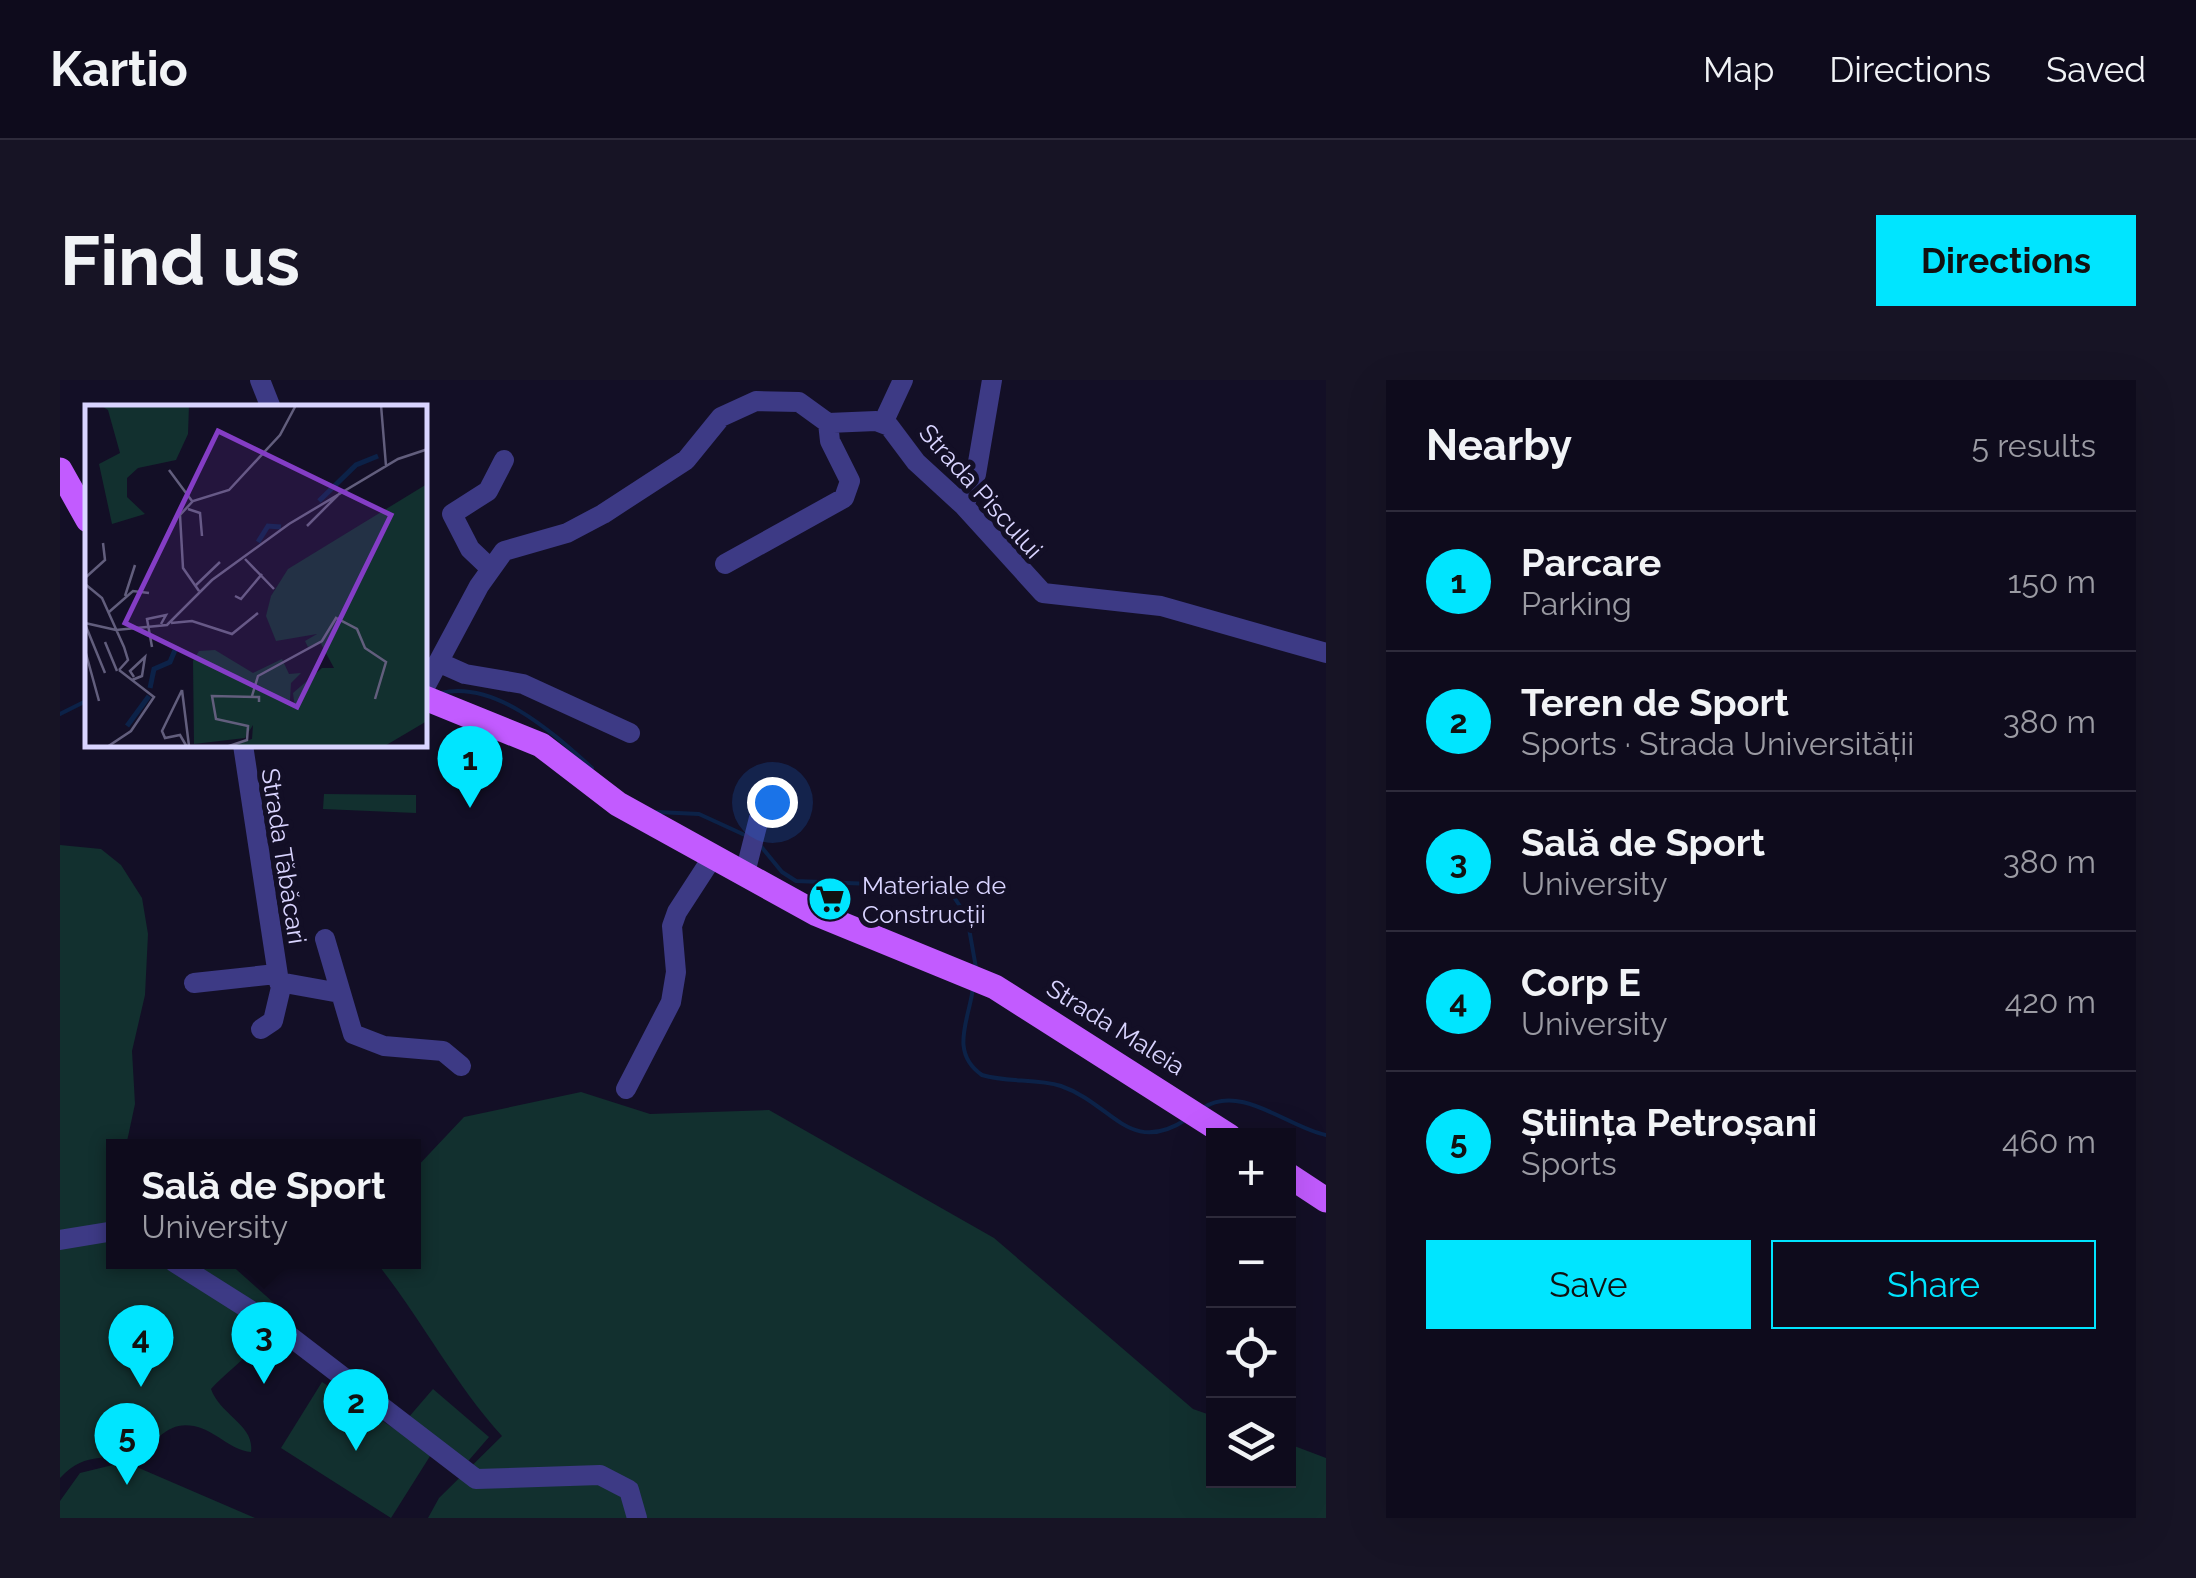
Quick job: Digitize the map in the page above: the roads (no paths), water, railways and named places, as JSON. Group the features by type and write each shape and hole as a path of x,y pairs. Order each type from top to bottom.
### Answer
{"main road":[{"path":"60,470 85,515"},
{"name":"Strada Maleia","path":"431,697 541,745 618,804 714,855 752,842 837,924 996,987 1218,1128"},
{"path":"1296,1180 1326,1200"}],"street":[{"path":"260,380 270,405"},
{"path":"883,423 903,380"},
{"path":"964,506 976,474 992,380"},
{"name":"Strada Piscului","path":"431,697 438,662 490,568 512,547 567,533 699,450 721,416 779,398 798,402 828,423 883,423 1043,593 1161,606 1326,654"},
{"path":"725,564 844,498 850,481 830,441 828,423"},
{"path":"490,568 470,549 452,514 488,491 504,460"},
{"path":"438,662 478,678 523,684 630,734"},
{"name":"Strada Tăbăcari","path":"243,748 279,979 277,1013 261,1028"},
{"path":"626,1089 671,1002 676,972 671,940 677,912 714,855"},
{"name":"Strada Tăbăcari","path":"325,939 353,1034 384,1046 443,1051 461,1066"},
{"name":"Strada Tăbăcari","path":"194,983 279,979 340,993"},
{"path":"60,1240 106,1232"},
{"path":"185,1269 269,1321 476,1478 600,1475 629,1490 637,1518"}],"waterway":[{"path":"441,693 462,691 503,702 542,726 592,768"},
{"path":"60,714 85,702"},
{"path":"657,812 699,814 747,836"},
{"path":"759,844 782,872 796,881 923,886 952,894 967,917 976,968"},
{"path":"973,988 964,1046 972,1066 982,1075 1061,1086 1135,1130 1167,1129 1187,1119"},
{"path":"1203,1108 1218,1102 1249,1104 1326,1135"}],"place":[{"name":"Parcare","path":"470,808"},
{"name":"Materiale de Construcții","path":"830,899"},
{"name":"Sală de Sport","path":"264,1384"},
{"name":"Corp E","path":"141,1387"},
{"name":"Teren de Sport","path":"356,1451"},
{"name":"Știința Petroșani","path":"127,1485"}]}
